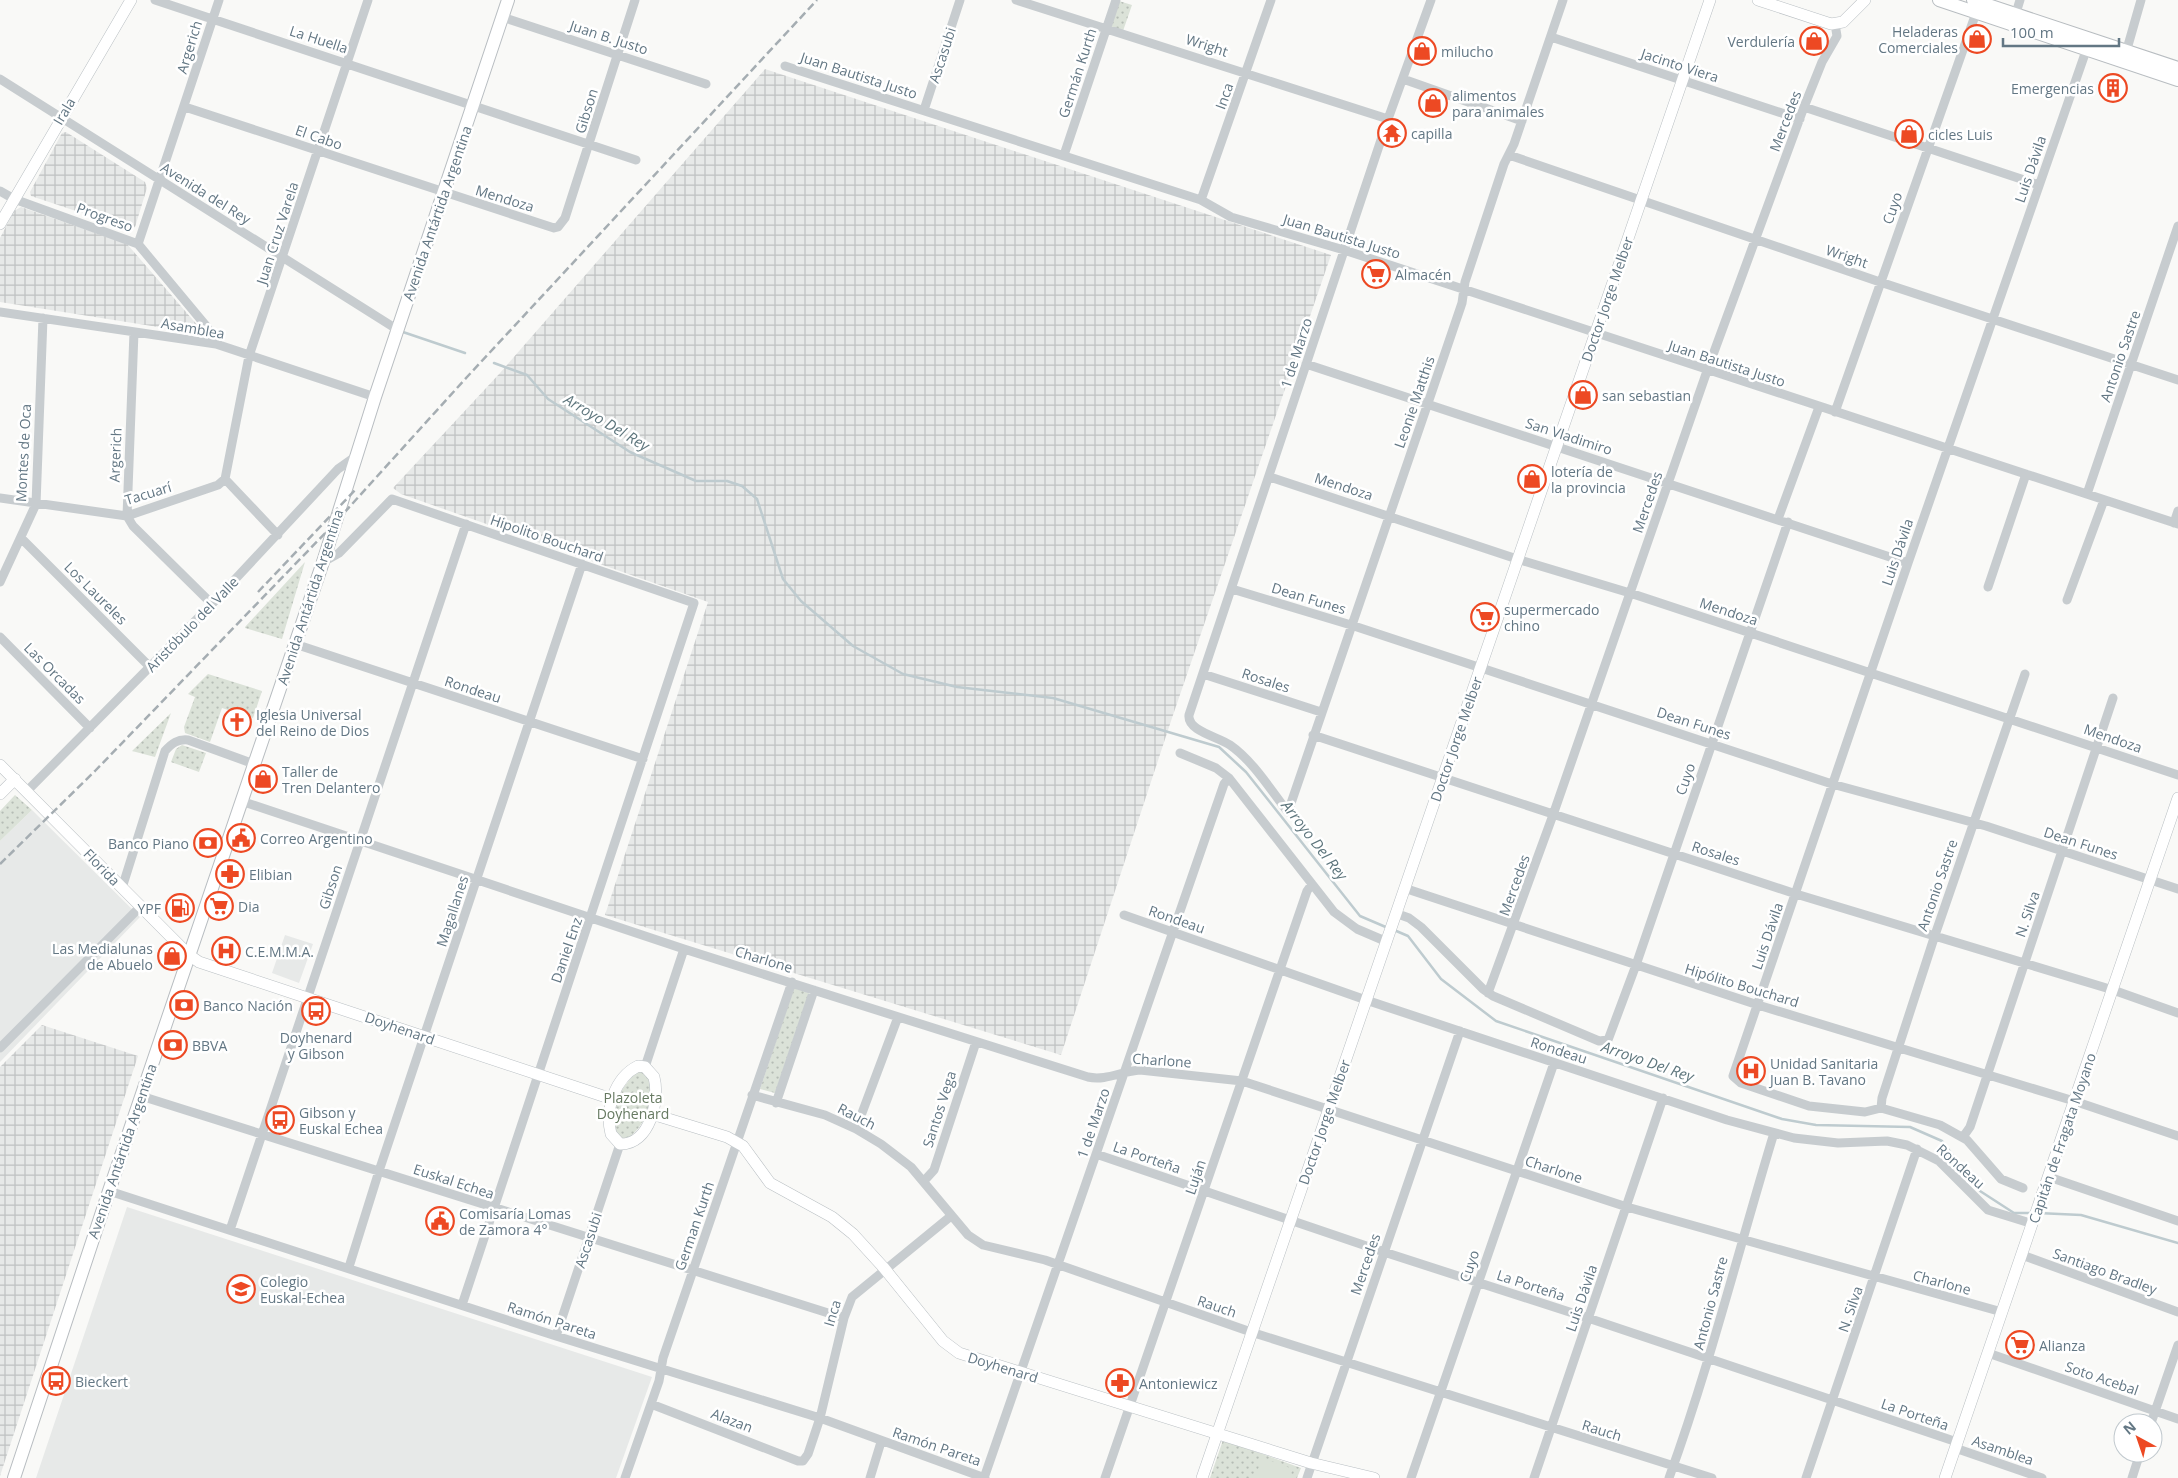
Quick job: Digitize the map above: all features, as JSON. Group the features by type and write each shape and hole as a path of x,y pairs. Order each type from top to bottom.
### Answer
{"main road":[{"name":"Avenida Antártida Argentina","path":"14,1478 109,1191 323,562 355,457 508,0"},
{"path":"1939,0 2016,13 2089,44"},
{"path":"1974,6 2125,56 2178,68"},
{"path":"2125,56 2178,80"}],"street":[{"name":"Irala","path":"0,224 131,0"},
{"name":"La Huella","path":"155,0 474,105"},
{"name":"Argerich","path":"138,244 219,0"},
{"name":"Juan Cruz Varela","path":"225,479 249,356 284,258 368,0"},
{"name":"Gibson","path":"558,227 565,218 590,145 635,0"},
{"name":"Ascasubi","path":"924,110 960,0"},
{"name":"Wright","path":"1016,0 1247,72 1388,119"},
{"name":"Germán Kurth","path":"1064,155 1116,0"},
{"name":"Inca","path":"1201,200 1247,72 1270,0"},
{"name":"1 de Marzo","path":"1288,812 1240,752 1228,743 1191,724 1189,715 1388,119 1431,0"},
{"name":"Leonie Matthis","path":"1288,812 1428,403 1465,282 1508,155 1522,121 1563,0"},
{"name":"Doctor Jorge Melber","path":"1202,1478 1289,1220 1404,888 1444,779 1480,668 1710,0"},
{"path":"1759,0 1824,22 1836,24 1849,17 1865,0"},
{"path":"2016,13 2020,0"},
{"path":"2125,56 2141,0"},
{"name":"Cuyo","path":"1835,412 1928,148 1974,6"},
{"name":"Juan B. Justo","path":"502,17 706,84"},
{"name":"Mercedes","path":"1488,993 1514,926 1592,705 1707,371 1804,107 1822,62 1837,36 1836,24"},
{"name":"Jacinto Viera","path":"1551,36 1800,119"},
{"name":"Luis Dávila","path":"1881,1108 1865,1112 1809,1106 1741,1083 1733,1076 1992,319 2089,44"},
{"name":"Juan Bautista Justo","path":"785,66 1201,200 1231,216 1344,250 2176,524"},
{"name":"Avenida del Rey","path":"0,79 398,330"},
{"path":"1403,79 1522,121"},
{"path":"474,105 636,160"},
{"name":"El Cabo","path":"185,107 443,194"},
{"path":"1804,107 2040,185"},
{"name":"Wright","path":"1508,155 1880,282 2178,380"},
{"name":"Progreso","path":"0,191 14,199 138,244 207,327 216,344"},
{"name":"Mendoza","path":"443,194 554,228 558,227"},
{"name":"Antonio Sastre","path":"2088,494 2178,226"},
{"name":"Asamblea","path":"0,312 216,344 375,397"},
{"name":"Montes de Oca","path":"0,582 22,539 36,504 43,318"},
{"name":"Argerich","path":"127,516 134,332"},
{"name":"San Vladimiro","path":"1306,364 1908,563"},
{"path":"1778,519 1819,407"},
{"name":"Aristóbulo del Valle","path":"27,791 212,604 338,469 355,457"},
{"path":"1988,587 2026,474"},
{"name":"Mendoza","path":"1270,476 1871,672 2178,775"},
{"path":"225,479 278,535"},
{"name":"Tacuarí","path":"0,498 127,516 218,485 225,479"},
{"name":"Hipolito Bouchard","path":"323,562 339,553 392,499 694,603"},
{"path":"2067,600 2104,500"},
{"path":"2176,524 2178,511"},
{"path":"127,516 133,526 212,604"},
{"name":"Cuyo","path":"1488,993 1604,1042 1608,1040 1636,965 1788,522"},
{"name":"Gibson","path":"230,1230 466,524"},
{"name":"Los Laureles","path":"22,539 150,667"},
{"name":"Magallanes","path":"349,1267 379,1171 582,564"},
{"name":"Dean Funes","path":"1232,589 1351,625 1832,784 1973,822 2178,890"},
{"name":"Daniel Enz","path":"462,1306 694,603"},
{"name":"Las Orcadas","path":"0,637 90,728"},
{"name":"Rondeau","path":"295,644 643,759"},
{"name":"Rosales","path":"1203,674 1321,712"},
{"name":"Antonio Sastre","path":"1881,1108 1882,1098 1934,935 2025,674"},
{"name":"N. Silva","path":"1963,1137 1970,1127 2113,698"},
{"name":"Rosales","path":"1313,735 1796,894 2113,990 2178,1013"},
{"path":"122,888 165,750 180,740 188,740 254,764"},
{"path":"1180,753 1216,768 1229,778 1327,905 1341,919 1357,929 1387,937"},
{"name":"Florida","path":"0,765 189,955"},
{"name":"1 de Marzo","path":"984,1478 1172,932 1224,784 1229,778"},
{"path":"0,794 16,780"},
{"name":"Capitán de Fragata Moyano","path":"1945,1478 2178,798"},
{"name":"Charlone","path":"241,801 684,949 1094,1078 1102,1078 1125,1071 1140,1070 1242,1081 1627,1207 1875,1278 2002,1312"},
{"name":"Luján","path":"1105,1478 1307,891 1312,884"},
{"name":"Hipólito Bouchard","path":"1404,888 1514,926 1758,1005 1988,1074 2178,1136"},
{"path":"0,1048 141,906"},
{"name":"Rondeau","path":"1124,915 1554,1064 1774,1133 1838,1143 1887,1141 1917,1149 1939,1161 1988,1210 2033,1223"},
{"path":"1394,917 1410,918 1488,993"},
{"path":"645,1066 684,949"},
{"name":"Doyhenard","path":"189,955 199,962 612,1099"},
{"name":"German Kurth","path":"625,1478 651,1404 663,1358 792,982"},
{"path":"776,1103 814,990"},
{"path":"856,1129 898,1017"},
{"name":"Mercedes","path":"1307,1478 1460,1031"},
{"name":"Santos Vega","path":"924,1181 934,1170 976,1042"},
{"name":"Cuyo","path":"1411,1478 1554,1064"},
{"path":"638,1066 645,1066 651,1070 656,1084 652,1114 640,1136 627,1144 620,1144 614,1140 609,1127 612,1099 625,1075 638,1066"},
{"name":"Rauch","path":"752,1095 825,1116 856,1129 901,1159 924,1181 951,1216 973,1239 983,1244 1058,1264 1251,1332 1551,1429 1712,1478"},
{"name":"Euskal Echea","path":"142,1096 844,1318"},
{"name":"Luis Dávila","path":"1534,1478 1663,1098"},
{"path":"1881,1108 1940,1124 1963,1137 2001,1179 2023,1188"},
{"name":"Doyhenard","path":"652,1114 737,1142 749,1151 770,1183 832,1218 853,1234 884,1268 943,1341 952,1349 973,1359 1311,1463 1374,1478"},
{"name":"Antonio Sastre","path":"1670,1478 1709,1359 1774,1133"},
{"name":"Ascasubi","path":"556,1336 620,1144"},
{"name":"N. Silva","path":"1806,1478 1917,1149"},
{"name":"La Porteña","path":"1096,1154 1384,1252 1588,1318 1956,1445"},
{"path":"2049,1177 2178,1221"},
{"name":"Ramón Pareta","path":"109,1191 349,1267 462,1306 820,1418 881,1442 984,1478"},
{"name":"Inca","path":"803,1461 808,1454 820,1418 844,1318 852,1297 884,1268 951,1216"},
{"name":"Santiago Bradley","path":"2022,1255 2178,1312"},
{"path":"2155,1411 2178,1345"},
{"name":"Soto Acebal","path":"1988,1353 2178,1419"},
{"name":"Alazan","path":"651,1404 803,1461"},
{"path":"870,1478 881,1442"},
{"name":"Asamblea","path":"1956,1445 2042,1478"},
{"path":"2132,1478 2137,1463"}],"shaded area":[{"path":"765,69 1331,255 1172,718 1061,1055 605,915 708,602 401,494 393,488 500,373"},
{"path":"66,132 145,182 147,188 135,227 130,229 31,196 30,192 62,133"},
{"path":"21,207 127,244 199,327 196,333 0,302 0,238 14,211"},
{"path":"32,810 140,917 0,1062 0,841"},
{"path":"285,935 313,944 299,983 272,973"},
{"path":"42,1025 138,1056 0,1476 0,1067"},
{"name":"Colegio Euskal-Echea","path":"127,1207 652,1377 616,1478 36,1478"}],"green space":[{"path":"1119,1 1132,5 1123,31 1111,27"},
{"path":"305,562 282,639 245,628 245,627"},
{"path":"208,674 262,691 253,718 222,708 210,742 185,733 184,727 195,697 188,694"},
{"path":"171,713 155,757 132,751"},
{"path":"182,745 206,753 199,772 171,762 176,749"},
{"path":"15,795 32,810 0,841 0,811"},
{"path":"794,988 809,993 775,1093 760,1089"},
{"name":"Plazoleta Doyhenard","path":"639,1070 650,1077 649,1104 644,1120 626,1140 618,1137 614,1118 615,1109 621,1092"},
{"path":"1223,1440 1301,1468 1297,1478 1210,1478"},
{"path":"1262,1458 1293,1469 1289,1478 1255,1478"}],"waterway":[{"name":"Arroyo Del Rey","path":"400,331 465,353"},
{"name":"Arroyo Del Rey","path":"494,363 527,375 548,399 630,452 696,481 727,481 742,486 757,499 783,579 801,601 853,646 903,674 957,687 1053,698 1219,747 1246,772 1360,916 1388,928"},
{"name":"Arroyo Del Rey","path":"1394,930 1408,936 1441,979 1496,1021 1782,1119 1816,1125 1910,1127 1942,1141 1980,1191 2014,1213 2033,1213"},
{"name":"Arroyo Del Rey","path":"2038,1213 2081,1215 2178,1243"}],"railway":[{"path":"0,864 95,771 334,524 467,377 817,0"},
{"path":"258,592 356,489"}],"place":[{"name":"Heladeras Comerciales","path":"1977,39"},
{"name":"Verdulería","path":"1814,41"},
{"name":"milucho","path":"1422,51"},
{"name":"Emergencias","path":"2113,88"},
{"name":"alimentos para animales","path":"1433,103"},
{"name":"capilla","path":"1392,133"},
{"name":"cicles Luis","path":"1909,134"},
{"name":"Almacén","path":"1376,274"},
{"name":"san sebastian","path":"1583,395"},
{"name":"lotería de la provincia","path":"1532,479"},
{"name":"supermercado chino","path":"1485,617"},
{"name":"Iglesia Universal del Reino de Dios","path":"237,722"},
{"name":"Taller de Tren Delantero","path":"263,779"},
{"name":"Correo Argentino","path":"241,838"},
{"name":"Banco Piano","path":"208,843"},
{"name":"Elibian","path":"230,874"},
{"name":"Dia","path":"219,906"},
{"name":"YPF","path":"180,908"},
{"name":"C.E.M.M.A.","path":"226,951"},
{"name":"Las Medialunas de Abuelo","path":"172,956"},
{"name":"Banco Nación","path":"184,1005"},
{"name":"Doyhenard y Gibson","path":"316,1011"},
{"name":"BBVA","path":"173,1045"},
{"name":"Unidad Sanitaria Juan B. Tavano","path":"1751,1071"},
{"name":"Gibson y Euskal Echea","path":"280,1120"},
{"name":"Comisaría Lomas de Zamora 4°","path":"440,1221"},
{"name":"Colegio Euskal-Echea","path":"241,1289"},
{"name":"Alianza","path":"2020,1345"},
{"name":"Bieckert","path":"56,1381"},
{"name":"Antoniewicz","path":"1120,1383"}]}
